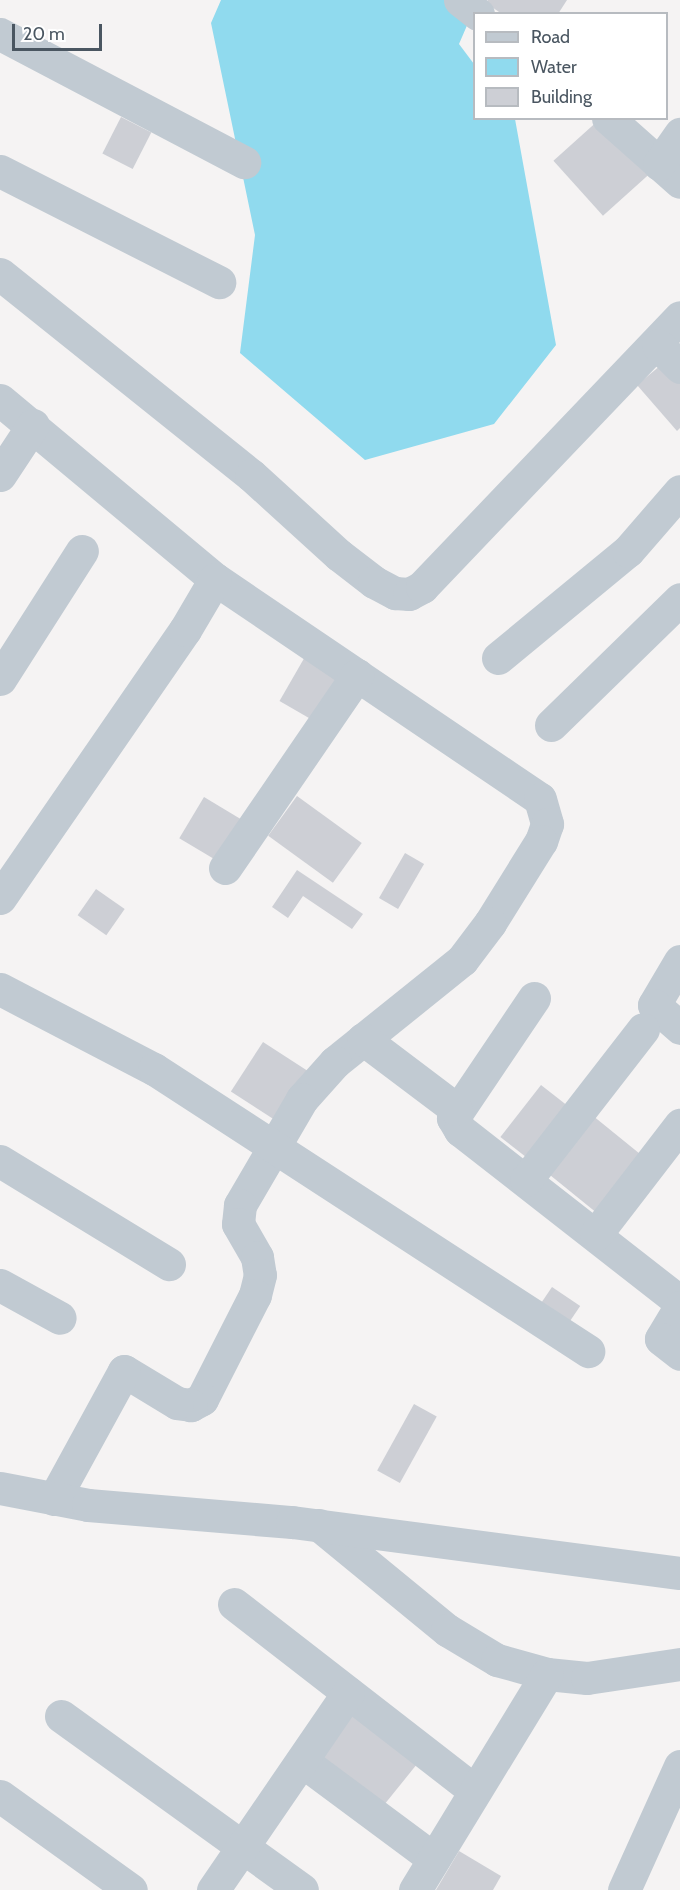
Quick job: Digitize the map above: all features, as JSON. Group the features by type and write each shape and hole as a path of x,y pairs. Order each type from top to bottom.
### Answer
{"street":[{"path":"460,0 475,12"},
{"path":"0,34 244,162"},
{"path":"610,120 670,173 680,134"},
{"path":"0,171 219,282"},
{"path":"0,274 251,474 339,555 395,593 409,594 422,587 669,356 680,317"},
{"path":"0,400 33,425 215,579 540,799 547,824 541,841 502,905 462,960 363,1039 302,1099 240,1205 238,1224 257,1257 260,1275 255,1295 202,1399 191,1405 177,1403 124,1371 54,1499"},
{"path":"0,475 33,425"},
{"path":"498,658 628,551 680,491"},
{"path":"0,679 82,551"},
{"path":"0,898 186,630 215,579"},
{"path":"551,725 680,599"},
{"path":"225,868 357,675"},
{"path":"680,962 654,1005 680,1028"},
{"path":"0,989 154,1069 588,1351"},
{"path":"534,998 456,1109 453,1118 460,1130 596,1234 680,1302"},
{"path":"526,1180 644,1029"},
{"path":"363,1039 456,1109"},
{"path":"596,1234 680,1125"},
{"path":"0,1161 169,1264"},
{"path":"0,1285 60,1318"},
{"path":"680,1307 661,1339 680,1354"},
{"path":"0,1488 54,1499 319,1525 680,1573"},
{"path":"319,1525 447,1630 497,1660 547,1674 587,1678 680,1664"},
{"path":"234,1604 476,1791"},
{"path":"415,1890 547,1674"},
{"path":"213,1890 348,1694"},
{"path":"61,1716 302,1890"},
{"path":"302,1761 434,1858"},
{"path":"624,1890 680,1766"},
{"path":"0,1796 131,1890"}],"water":[{"path":"221,0 478,0 459,44 473,63 473,120 515,120 556,345 494,424 365,460 240,353 255,235 211,23"}],"building":[{"path":"488,0 567,0 559,12 499,12 486,3"},
{"path":"121,117 151,132 133,169 102,154"},
{"path":"599,120 603,120 651,173 603,216 553,161"},
{"path":"667,360 680,375 680,428 677,431 637,385"},
{"path":"306,655 343,676 317,722 280,701"},
{"path":"297,796 362,843 333,883 268,836"},
{"path":"204,797 245,822 220,863 179,838"},
{"path":"405,853 424,864 398,909 379,898"},
{"path":"297,870 363,914 352,929 303,896 288,918 272,907"},
{"path":"96,889 125,909 106,935 78,915"},
{"path":"263,1042 307,1071 275,1120 231,1091"},
{"path":"541,1085 573,1110 533,1162 500,1137"},
{"path":"587,1111 645,1158 599,1215 541,1168"},
{"path":"552,1287 580,1306 567,1325 539,1306"},
{"path":"414,1404 437,1417 400,1483 377,1470"},
{"path":"356,1706 421,1759 378,1812 313,1759"},
{"path":"459,1851 501,1876 493,1890 436,1890"}]}
